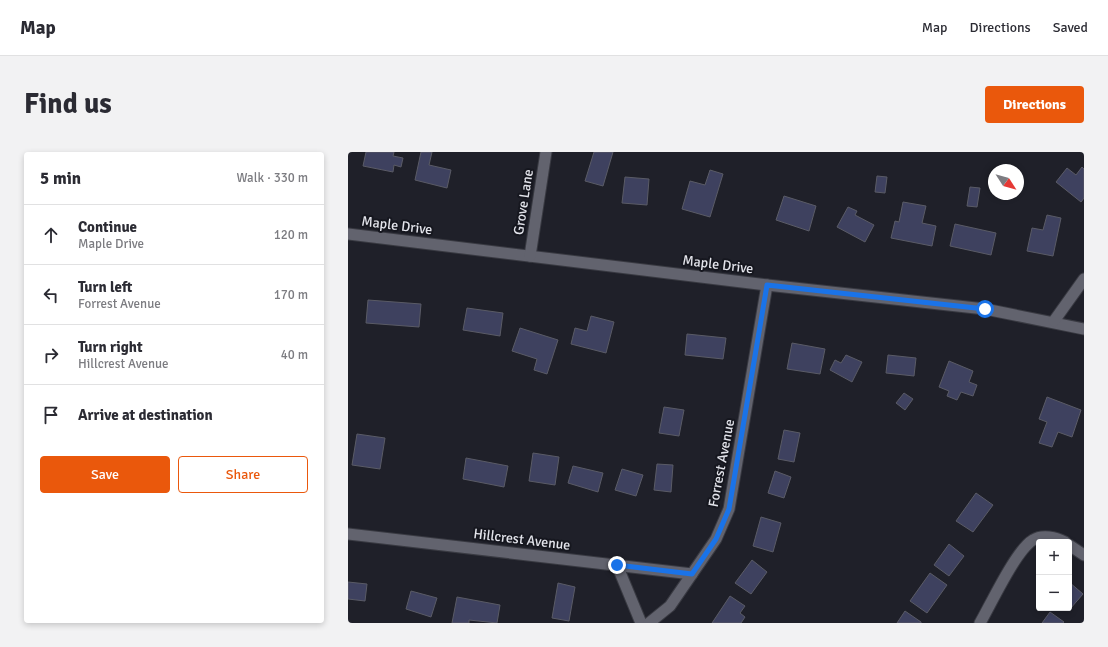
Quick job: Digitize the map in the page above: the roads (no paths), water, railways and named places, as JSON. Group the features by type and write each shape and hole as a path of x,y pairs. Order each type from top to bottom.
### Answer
{"street":[{"name":"Grove Lane","path":"530,256 546,152"},
{"name":"Maple Drive","path":"348,234 767,285 985,309 1054,321 1084,329"},
{"path":"1054,321 1084,279"},
{"name":"Forrest Avenue","path":"649,623 670,606 716,539 729,509 767,285"},
{"name":"Hillcrest Avenue","path":"348,534 692,574"},
{"path":"980,623 1016,560 1032,540 1041,537 1055,539"},
{"path":"1072,546 1084,555"},
{"path":"617,565 641,623"}]}
